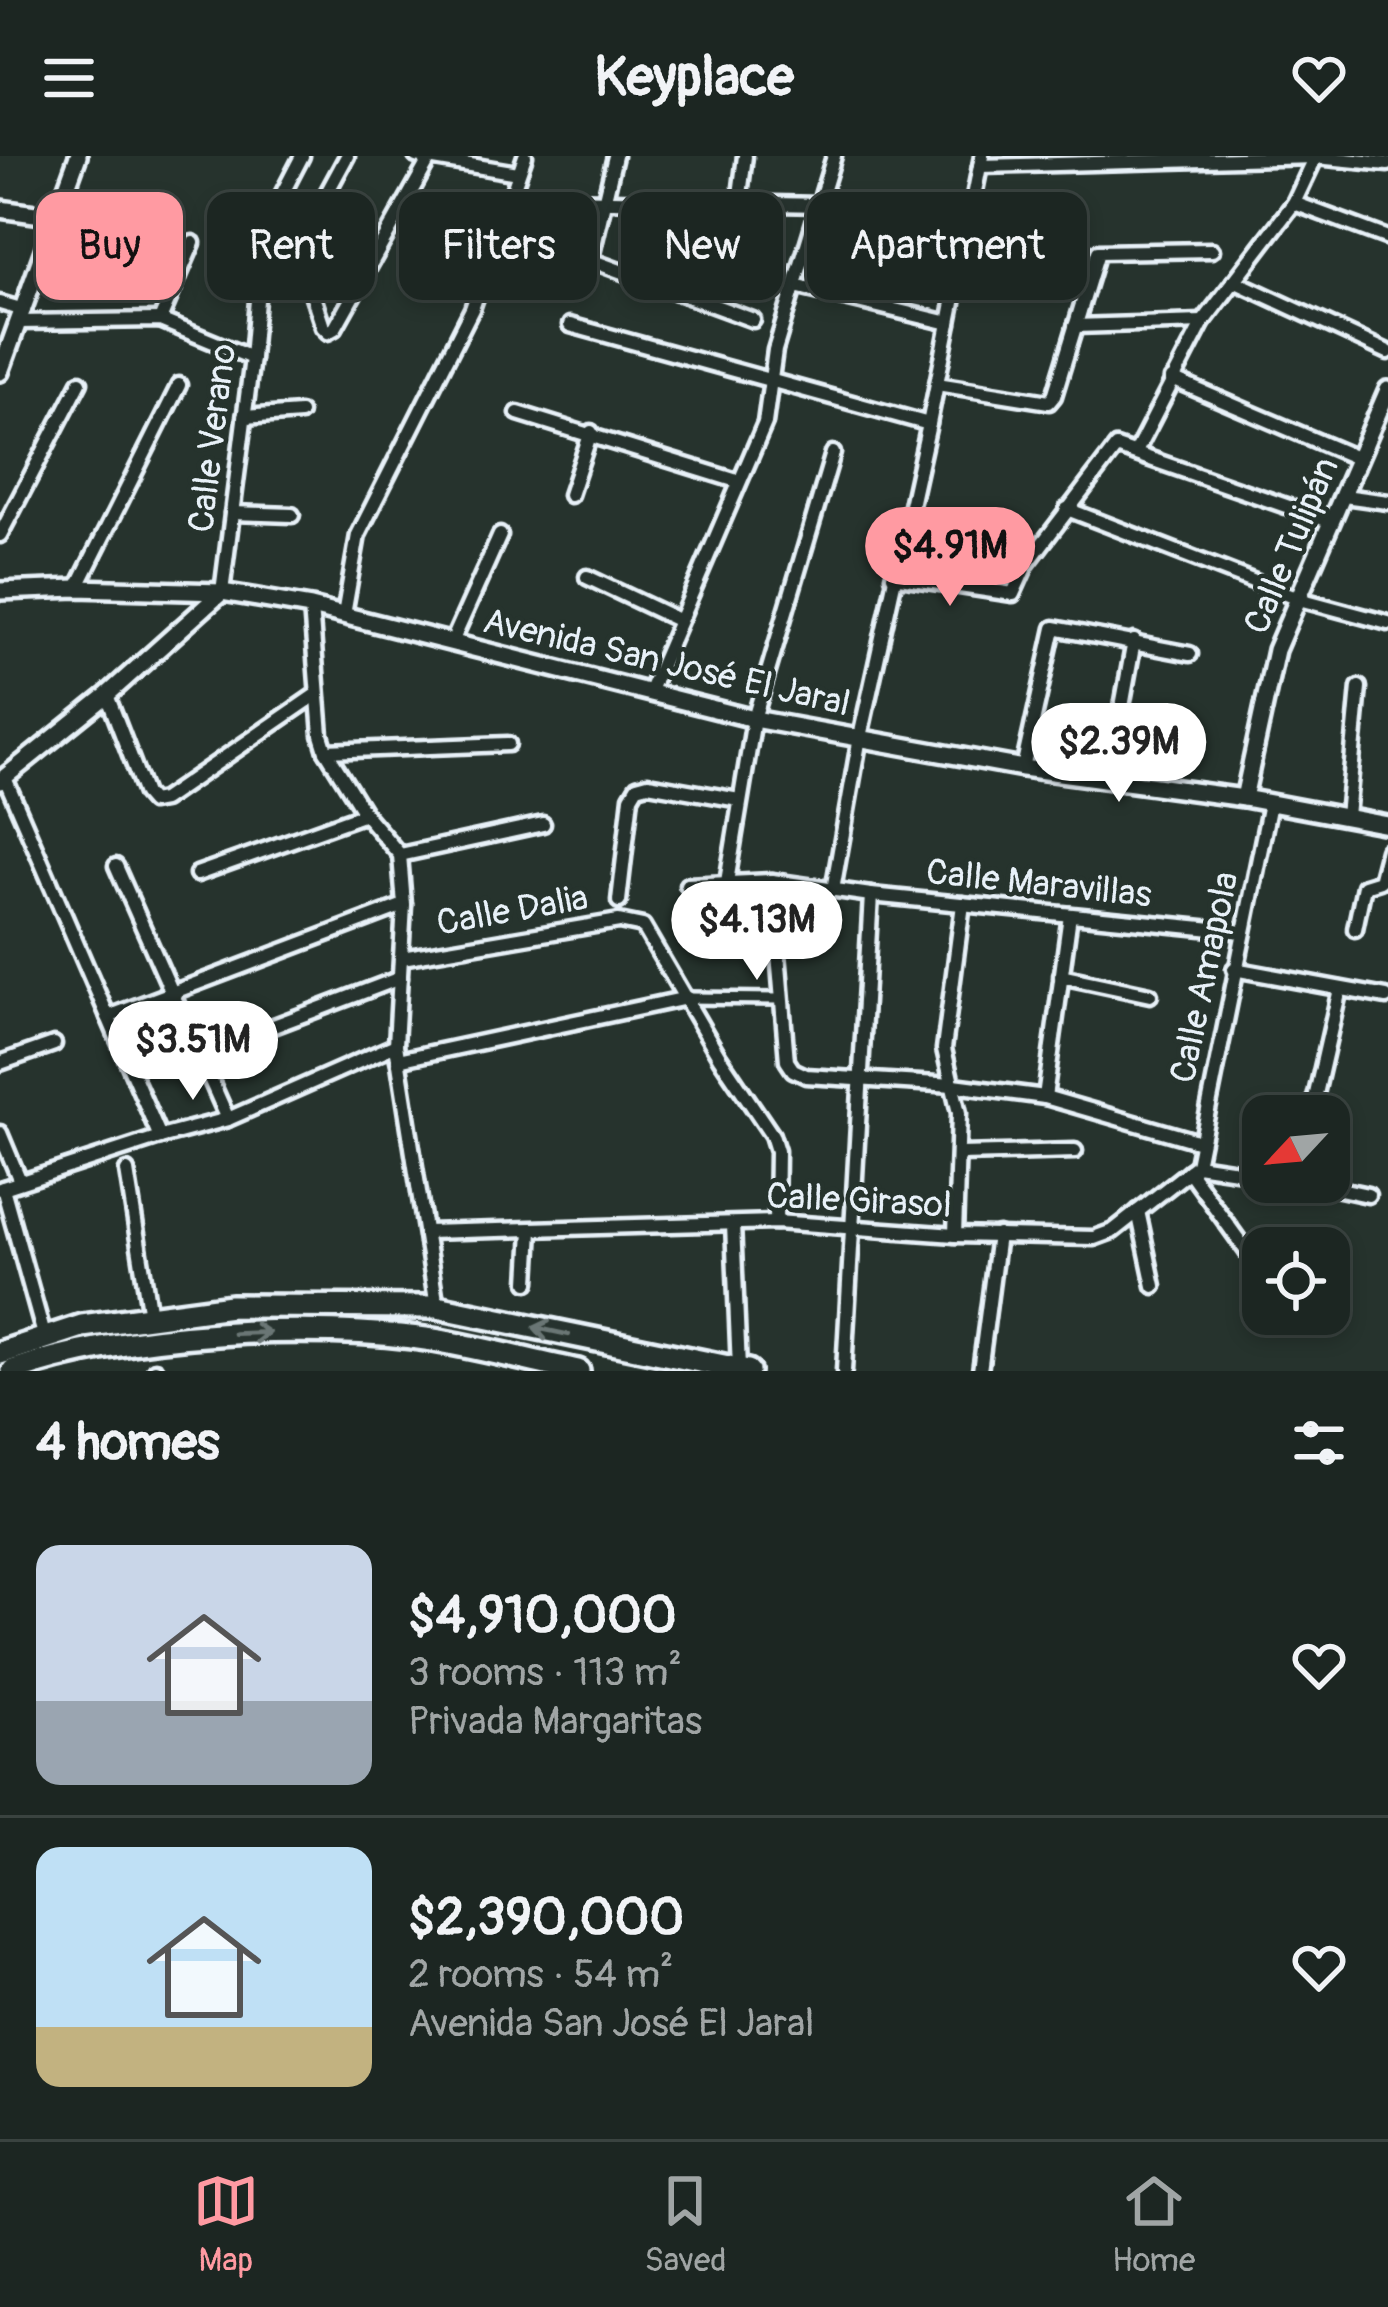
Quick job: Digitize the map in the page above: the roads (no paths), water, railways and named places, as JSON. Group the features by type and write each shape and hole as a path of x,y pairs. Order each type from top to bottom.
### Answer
{"main road":[{"path":"0,1352 44,1335 231,1306 437,1307 744,1370"},
{"path":"13,1371 86,1353 227,1334 318,1331 432,1340 479,1360 578,1371"}],"street":[{"path":"65,192 78,156"},
{"name":"Calle Verano","path":"283,192 302,156"},
{"path":"327,192 347,156"},
{"path":"512,192 524,156"},
{"path":"597,232 614,156"},
{"path":"741,192 746,156"},
{"path":"825,192 834,156"},
{"path":"1136,452 1203,322 1294,203 1316,156"},
{"path":"975,192 981,161 1316,156 1388,164"},
{"path":"375,250 423,157 518,173"},
{"path":"597,200 621,200"},
{"path":"1294,203 1388,238"},
{"path":"0,209 36,214"},
{"path":"160,320 193,244"},
{"path":"649,693 765,423 776,350 807,250"},
{"path":"937,384 1049,402 1098,251 1212,250"},
{"path":"597,263 753,320"},
{"path":"0,372 36,274"},
{"path":"1234,281 1388,352"},
{"path":"795,286 949,323"},
{"name":"Calle Verano","path":"222,592 257,300"},
{"path":"313,300 328,332 349,300"},
{"path":"344,615 358,535 475,300"},
{"path":"833,890 860,737 953,300"},
{"path":"0,303 21,316 160,320 252,358"},
{"path":"1075,326 1203,322"},
{"path":"570,325 929,424"},
{"path":"1172,379 1358,459"},
{"path":"0,535 80,382"},
{"path":"77,587 179,385"},
{"name":"Calle Tulipán","path":"1244,798 1276,650 1388,390"},
{"path":"244,417 300,413"},
{"path":"518,413 737,481"},
{"path":"570,494 590,432"},
{"path":"893,576 1012,594 1026,566 1115,447 1333,522"},
{"path":"727,882 754,719 833,453"},
{"path":"1344,496 1388,502"},
{"path":"1067,509 1300,599 1388,623"},
{"path":"232,513 292,515"},
{"path":"452,642 500,535"},
{"path":"587,577 678,620"},
{"name":"Avenida San José El Jaral","path":"0,591 77,587 222,592 311,607 754,719 1023,768 1270,802 1388,825"},
{"path":"160,1137 2,780 222,592"},
{"path":"311,607 326,751 365,814 400,854 404,905 397,1053 437,1307"},
{"path":"1023,768 1054,628 1190,654"},
{"path":"1109,778 1134,641"},
{"path":"1347,817 1359,687"},
{"path":"107,695 152,802 163,800 317,694"},
{"path":"326,751 508,744"},
{"path":"619,901 631,797 638,787 648,784 739,800"},
{"name":"Calle Amapola","path":"1193,1168 1270,802"},
{"path":"197,874 365,814"},
{"path":"400,854 543,824"},
{"path":"1355,929 1364,886 1380,881 1388,850"},
{"path":"116,866 228,1119"},
{"path":"772,881 788,1060 793,1070 806,1076 954,1085 1045,1097 1200,1142"},
{"name":"Calle Maravillas","path":"687,885 772,881 1243,932"},
{"path":"844,1371 871,895"},
{"path":"955,1235 960,1154 954,1085 944,1049 963,904"},
{"path":"108,1017 404,905"},
{"path":"1045,1097 1070,915"},
{"name":"Calle Dalia","path":"402,958 632,921 644,926 687,998"},
{"path":"1234,969 1386,997"},
{"path":"1061,976 1150,995"},
{"path":"200,1054 400,977"},
{"path":"1316,1095 1340,989"},
{"path":"44,1335 1,1188 228,1119 397,1053 687,998 782,999"},
{"path":"687,998 772,1135 777,1151 776,1222"},
{"path":"0,1063 54,1044"},
{"path":"0,1133 20,1181"},
{"path":"960,1154 1075,1151"},
{"path":"1193,1168 1242,1172"},
{"path":"1193,1168 1242,1243"},
{"name":"Calle Girasol","path":"427,1232 776,1222 955,1235 1094,1238 1113,1231 1193,1168"},
{"path":"127,1171 151,1316"},
{"path":"1350,1191 1368,1195"},
{"path":"1138,1211 1154,1286"},
{"path":"733,1224 744,1370"},
{"path":"528,1282 531,1230"},
{"path":"980,1371 998,1235"}]}
